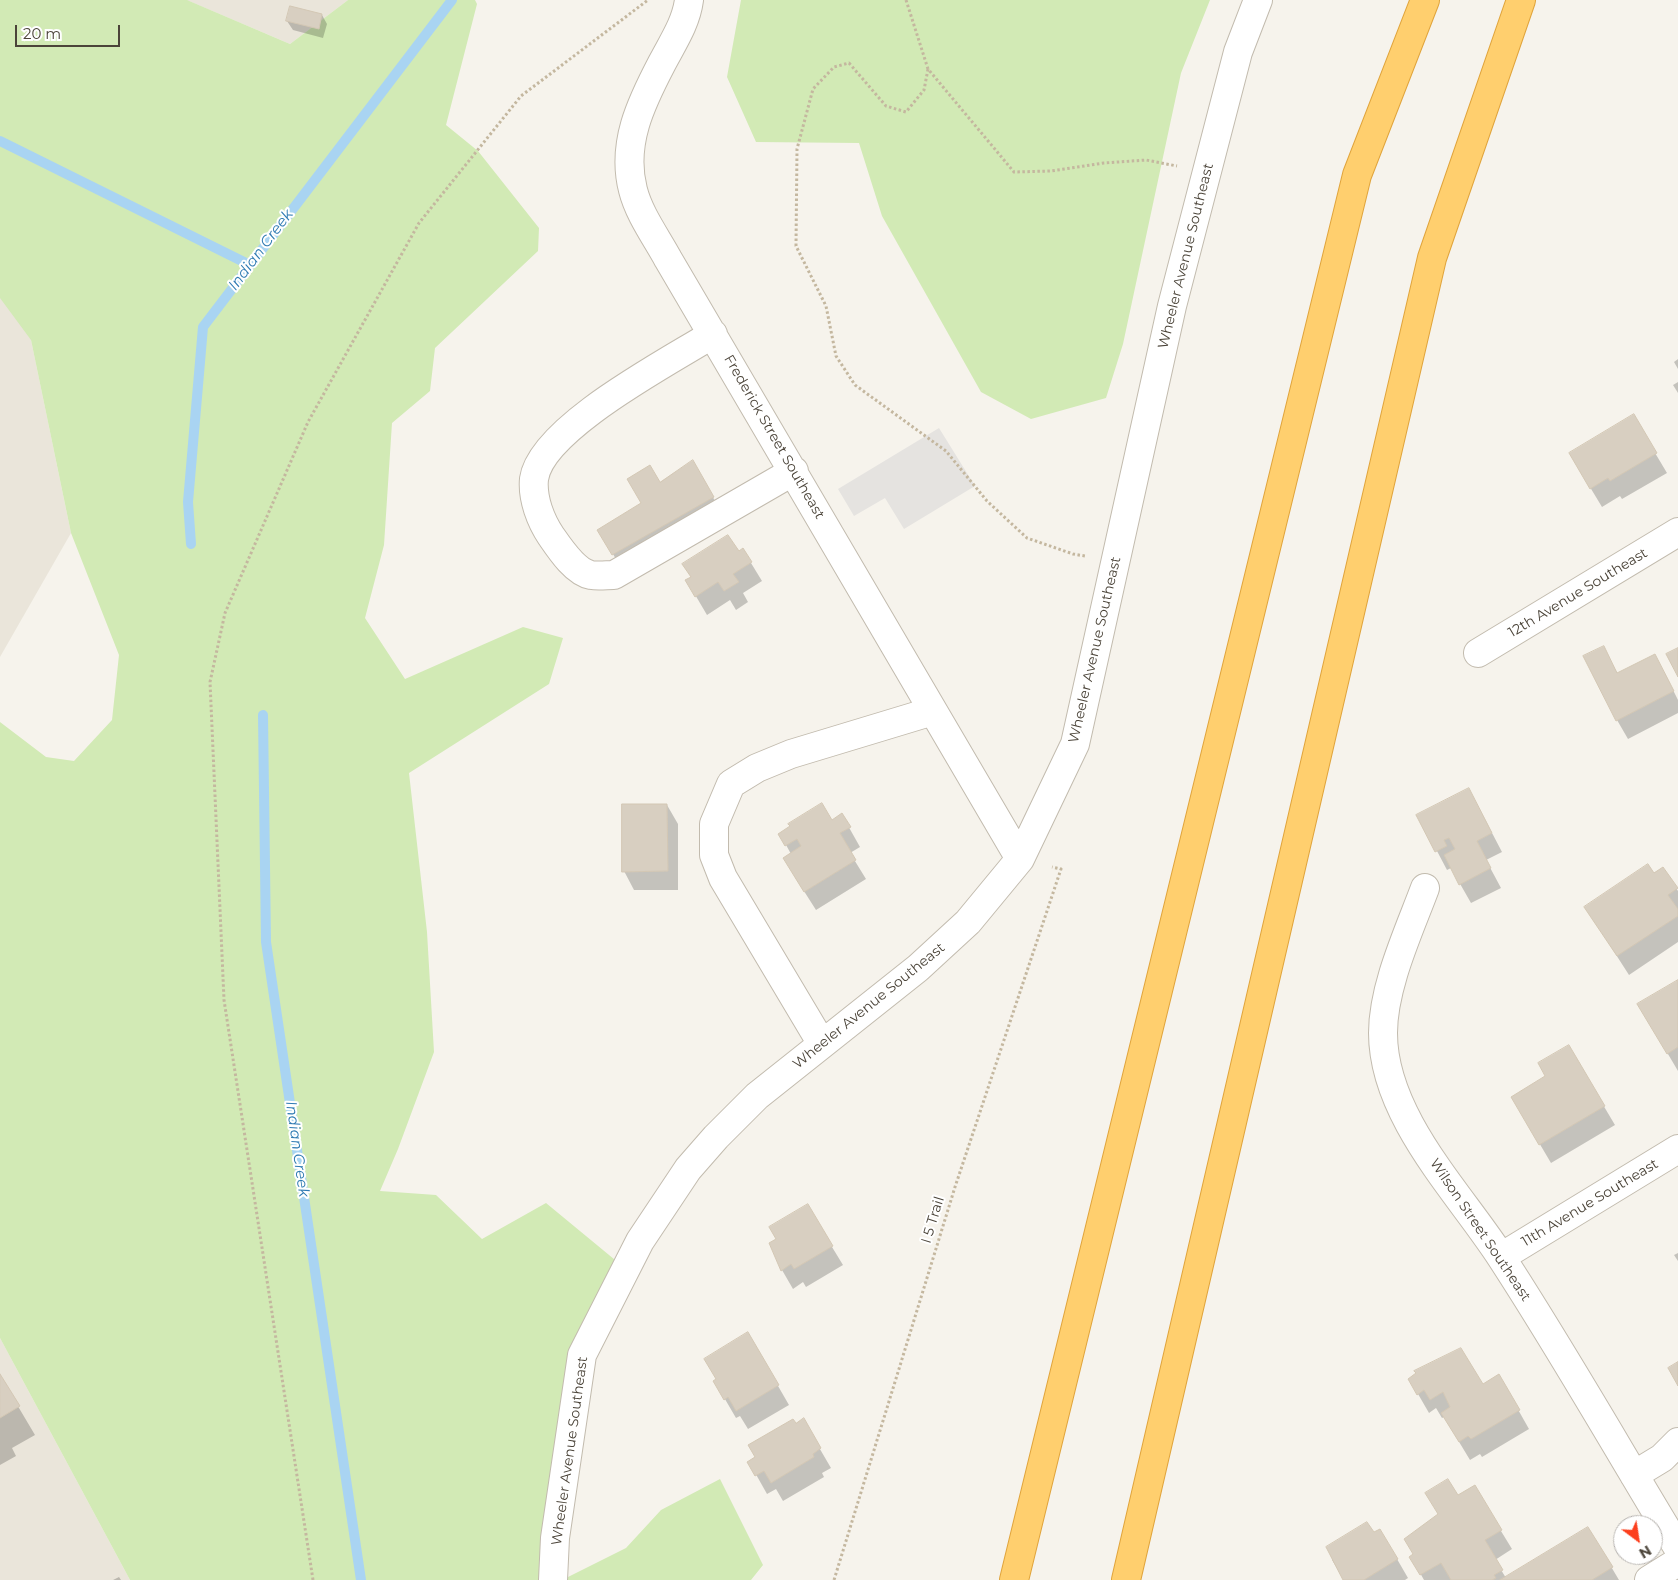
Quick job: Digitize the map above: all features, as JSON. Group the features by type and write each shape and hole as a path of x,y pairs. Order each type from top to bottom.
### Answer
{"highway":[{"path":"1014,1580 1357,175 1425,0"},
{"path":"1126,1580 1432,258 1521,0"}],"street":[{"name":"Frederick Street Southeast","path":"689,0 687,16 645,95 634,122 629,169 633,192 647,221 1020,859"},
{"name":"Wheeler Avenue Southeast","path":"553,1580 555,1538 582,1355 640,1241 688,1169 716,1137 757,1096 918,968 968,922 1020,859 1075,744 1172,306 1238,52 1258,0"},
{"path":"713,334 610,397 550,447 534,478 536,502 546,528 566,559 590,575 614,575 794,471"},
{"name":"12th Avenue Southeast","path":"1478,654 1678,532"},
{"path":"822,1044 723,878 714,855 714,824 731,784 757,768 791,754 933,711"},
{"name":"Wilson Street Southeast","path":"1425,888 1398,960 1383,1034 1386,1059 1402,1109 1420,1141 1501,1257 1678,1548"},
{"name":"11th Avenue Southeast","path":"1501,1257 1678,1149"},
{"path":"1634,1475 1662,1458 1678,1442"},
{"path":"1649,1580 1678,1562"}],"path":[{"path":"312,1580 224,1000 210,682 225,613 308,422 419,223 521,96 648,0"},
{"path":"906,0 928,69 1014,172 1051,171 1104,163 1146,160 1207,173"},
{"path":"928,69 924,90 906,112 886,106 848,63 834,67 813,89 797,149 796,246 826,306 836,356 855,385 946,450 987,501 1027,538 1073,554 1116,559"},
{"name":"I 5 Trail","path":"834,1580 955,1188 1061,869"}],"shaded area":[{"path":"0,0 348,0 290,44 189,1 31,340 71,533 0,657"},
{"path":"939,428 975,486 904,529 885,498 854,516 838,489"},
{"path":"0,1338 130,1580 0,1580"}],"green space":[{"path":"0,0 187,0 290,44 348,0 475,0 477,4 446,125 478,151 539,228 538,251 435,348 430,391 392,423 384,545 365,618 405,679 523,627 563,638 549,684 409,773 427,932 434,1052 398,1149 380,1191 436,1195 482,1239 546,1203 626,1269 582,1355 553,1580 130,1580 0,1338 0,722 46,757 74,761 112,720 119,655 71,533 31,340 0,298"},
{"path":"741,0 1210,0 1181,73 1123,344 1106,398 1031,419 981,392 882,216 859,143 756,142 727,77"},
{"path":"720,1479 763,1565 751,1580 562,1580 626,1548 661,1510"}],"building":[{"path":"290,6 322,14 319,29 286,21"},
{"path":"1634,414 1657,453 1610,481 1608,478 1590,489 1569,453"},
{"path":"693,460 714,497 612,555 597,530 641,503 627,479 650,465 660,482"},
{"path":"728,535 739,551 743,548 752,562 733,574 739,582 724,591 718,582 695,597 685,580 691,577 682,564"},
{"path":"1604,646 1617,673 1655,654 1674,691 1616,721 1583,656"},
{"path":"1678,648 1678,677 1666,654"},
{"path":"1469,788 1492,833 1477,841 1491,868 1459,885 1444,855 1455,849 1449,838 1444,840 1447,846 1435,852 1416,815"},
{"path":"822,803 832,820 842,813 851,827 840,833 856,860 804,892 783,858 801,846 797,839 785,846 778,834 790,826 788,824"},
{"path":"622,804 667,804 668,871 622,872"},
{"path":"1648,864 1654,873 1663,867 1678,888 1668,895 1678,909 1678,916 1617,956 1584,907"},
{"path":"1678,980 1678,1047 1667,1054 1637,1004"},
{"path":"1569,1045 1605,1106 1539,1145 1511,1097 1545,1076 1538,1063"},
{"path":"808,1204 833,1246 794,1269 791,1264 781,1271 769,1243 776,1239 769,1227"},
{"path":"748,1332 779,1385 736,1411 728,1397 724,1400 713,1381 716,1379 704,1359"},
{"path":"1461,1348 1483,1384 1499,1374 1520,1410 1471,1439 1468,1436 1459,1442 1441,1413 1450,1407 1443,1392 1430,1400 1424,1390 1417,1395 1408,1379 1416,1373 1414,1371"},
{"path":"1678,1362 1678,1386 1668,1368"},
{"path":"0,1374 20,1406 0,1418"},
{"path":"804,1418 821,1448 813,1454 814,1457 771,1483 764,1471 755,1476 747,1462 755,1457 748,1445 793,1419 796,1423"},
{"path":"1448,1479 1458,1495 1475,1485 1502,1530 1485,1540 1503,1570 1494,1575 1496,1578 1492,1580 1451,1580 1441,1563 1420,1575 1409,1557 1413,1554 1404,1539 1438,1514 1425,1493"},
{"path":"1367,1522 1374,1532 1380,1529 1398,1559 1364,1580 1343,1580 1326,1547"},
{"path":"1588,1527 1613,1567 1592,1580 1500,1580"}],"waterway":[{"name":"Indian Creek","path":"191,544 188,502 203,327 452,0"},
{"path":"0,141 250,265"},
{"name":"Indian Creek","path":"263,715 266,942 361,1580"}]}
